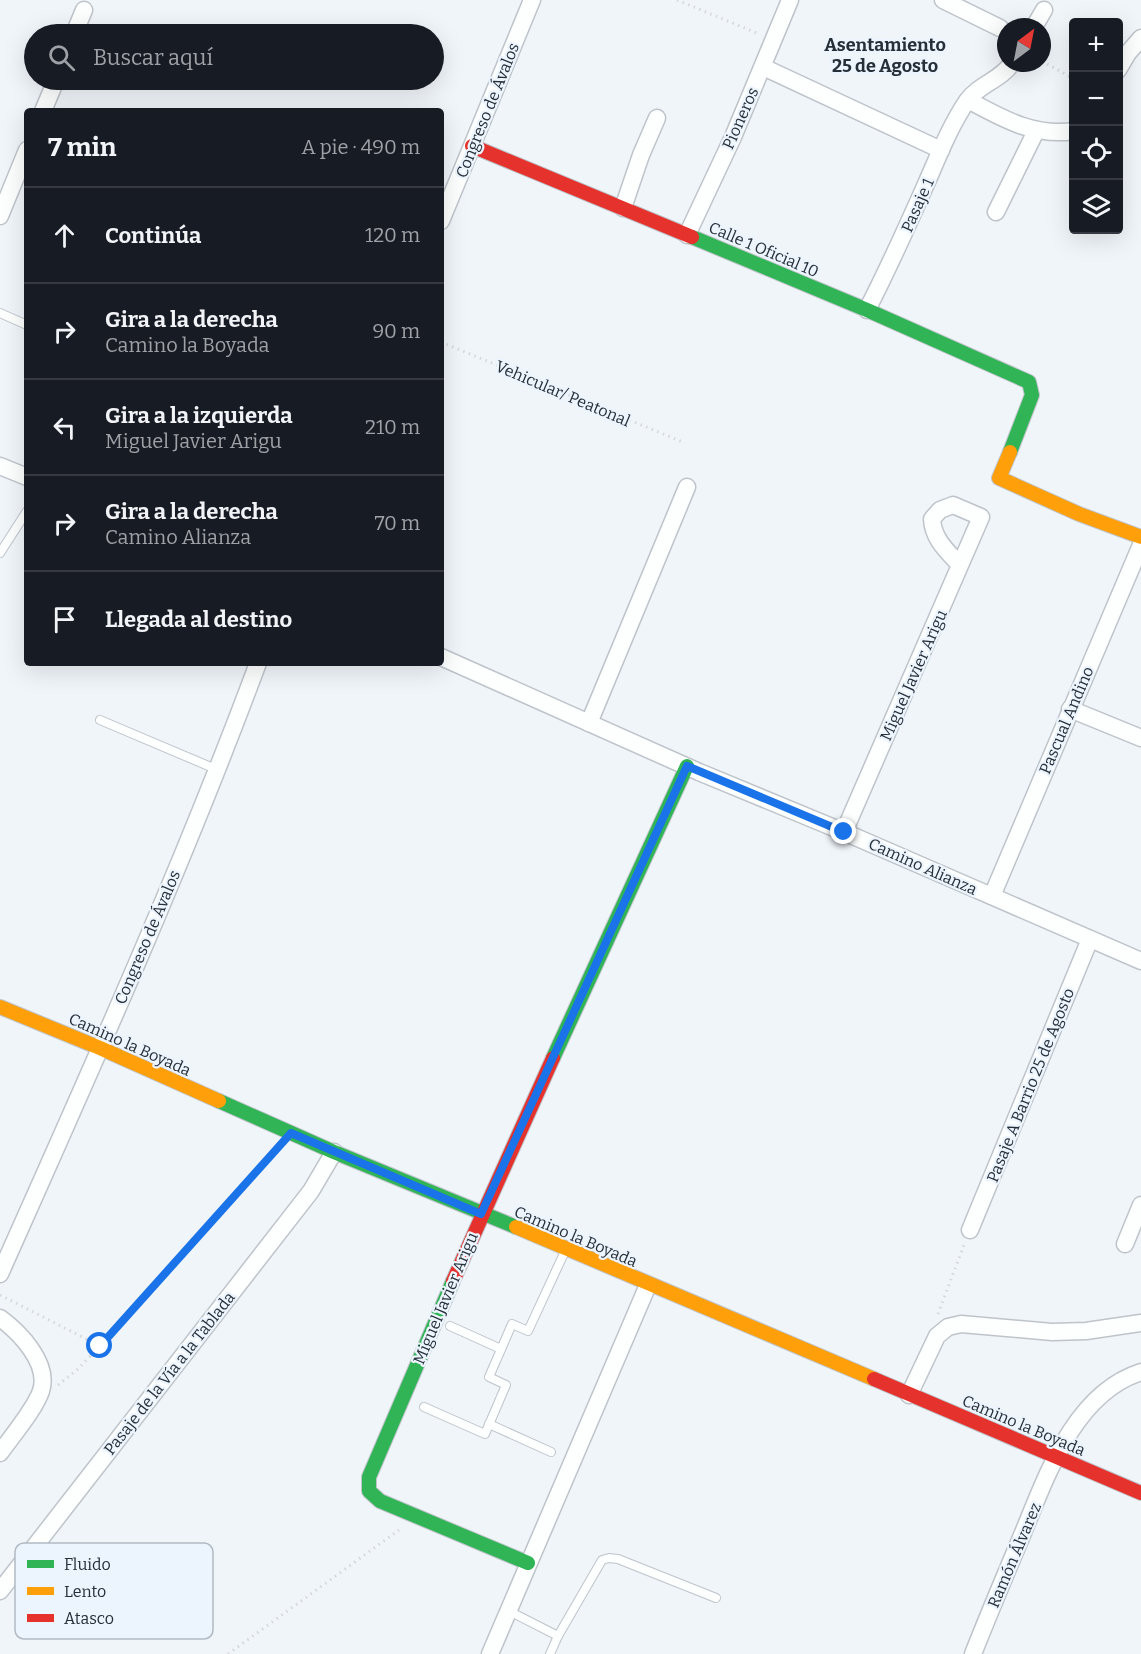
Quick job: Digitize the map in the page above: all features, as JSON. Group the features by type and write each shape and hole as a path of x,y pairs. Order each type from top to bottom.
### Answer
{"street":[{"name":"Congreso de Ávalos","path":"444,214 532,0"},
{"name":"Pioneros","path":"687,235 763,67 790,0"},
{"path":"943,0 997,27"},
{"path":"78,24 84,10"},
{"path":"1039,18 1044,10"},
{"path":"1123,62 1141,38"},
{"path":"763,67 941,150"},
{"path":"1006,72 989,82 968,100 1000,117 1036,131 1069,131"},
{"path":"44,108 52,90"},
{"name":"Pasaje 1","path":"867,310 941,150 968,100"},
{"path":"623,208 640,155 657,118"},
{"path":"996,212 1036,131"},
{"name":"Calle 1 Oficial 10","path":"472,146 867,310 1029,382 1032,395 999,478 1079,514 1141,537"},
{"path":"0,216 24,157"},
{"path":"0,466 24,476"},
{"path":"589,723 687,487"},
{"name":"Miguel Javier Arigu","path":"844,832 981,517 953,505 940,510 932,519 932,531 942,546 960,565"},
{"name":"Pascual Andino","path":"992,896 1141,545"},
{"name":"Camino Alianza","path":"444,658 687,766 1141,961"},
{"name":"Congreso de Ávalos","path":"0,1274 100,1048 218,770 257,666"},
{"path":"1070,709 1141,738"},
{"name":"Miguel Javier Arigu","path":"418,1517 380,1501 369,1491 369,1477 481,1214 687,766"},
{"name":"Pasaje A Barrio 25 de Agosto","path":"970,1230 1090,939"},
{"name":"Camino la Boyada","path":"0,1007 100,1048 334,1152 566,1248 648,1285 1141,1493"},
{"name":"Pasaje de la Vía a la Tablada","path":"37,1543 311,1191 334,1152"},
{"path":"1125,1244 1141,1205"},
{"path":"490,1654 648,1285"},
{"path":"0,1318 31,1348 42,1377 40,1392 0,1453"},
{"path":"909,1395 937,1336 948,1326 961,1324 1052,1332 1086,1331 1141,1323"},
{"name":"Ramón Álvarez","path":"972,1654 1055,1457 1066,1438 1095,1400 1116,1383 1141,1372"},
{"path":"418,1517 528,1563"},
{"name":"Pasaje de la Vía a la Tablada","path":"0,1591 15,1572"}],"lane":[{"path":"0,314 24,325"},
{"path":"0,554 24,515"},
{"path":"100,720 218,770"},
{"path":"424,1407 485,1434 506,1385 489,1377 501,1349 512,1324 528,1331 566,1248"},
{"path":"450,1326 501,1349"},
{"path":"489,1424 551,1452"},
{"path":"550,1654 602,1560 609,1557 716,1598"},
{"path":"509,1611 558,1636"}],"path":[{"path":"677,0 774,41"},
{"path":"1051,66 1069,76"},
{"name":"Vehicular/ Peatonal","path":"444,343 685,443"},
{"path":"40,1392 50,1392 78,1369 291,1133"},
{"path":"937,1336 934,1325 970,1230"},
{"path":"0,1295 100,1346"},
{"path":"228,1654 418,1517"}],"traffic: fast":[{"path":"692,237 867,310 1029,382 1032,395 1010,452"},
{"path":"553,1058 687,766"},
{"path":"219,1101 334,1152 516,1227"},
{"path":"453,1281 369,1477 369,1491 380,1501 528,1563"}],"traffic: slow":[{"path":"1010,452 999,478 1079,514 1141,537"},
{"path":"0,1007 219,1101"},
{"path":"516,1227 874,1379"}],"traffic: jam":[{"path":"472,146 692,237"},
{"path":"453,1281 553,1058"},
{"path":"874,1379 1141,1493"}],"district":[{"name":"Asentamiento 25 de Agosto","path":"885,55"}],"route":[{"path":"100,1346 291,1133 481,1214 687,766 844,832"}]}
